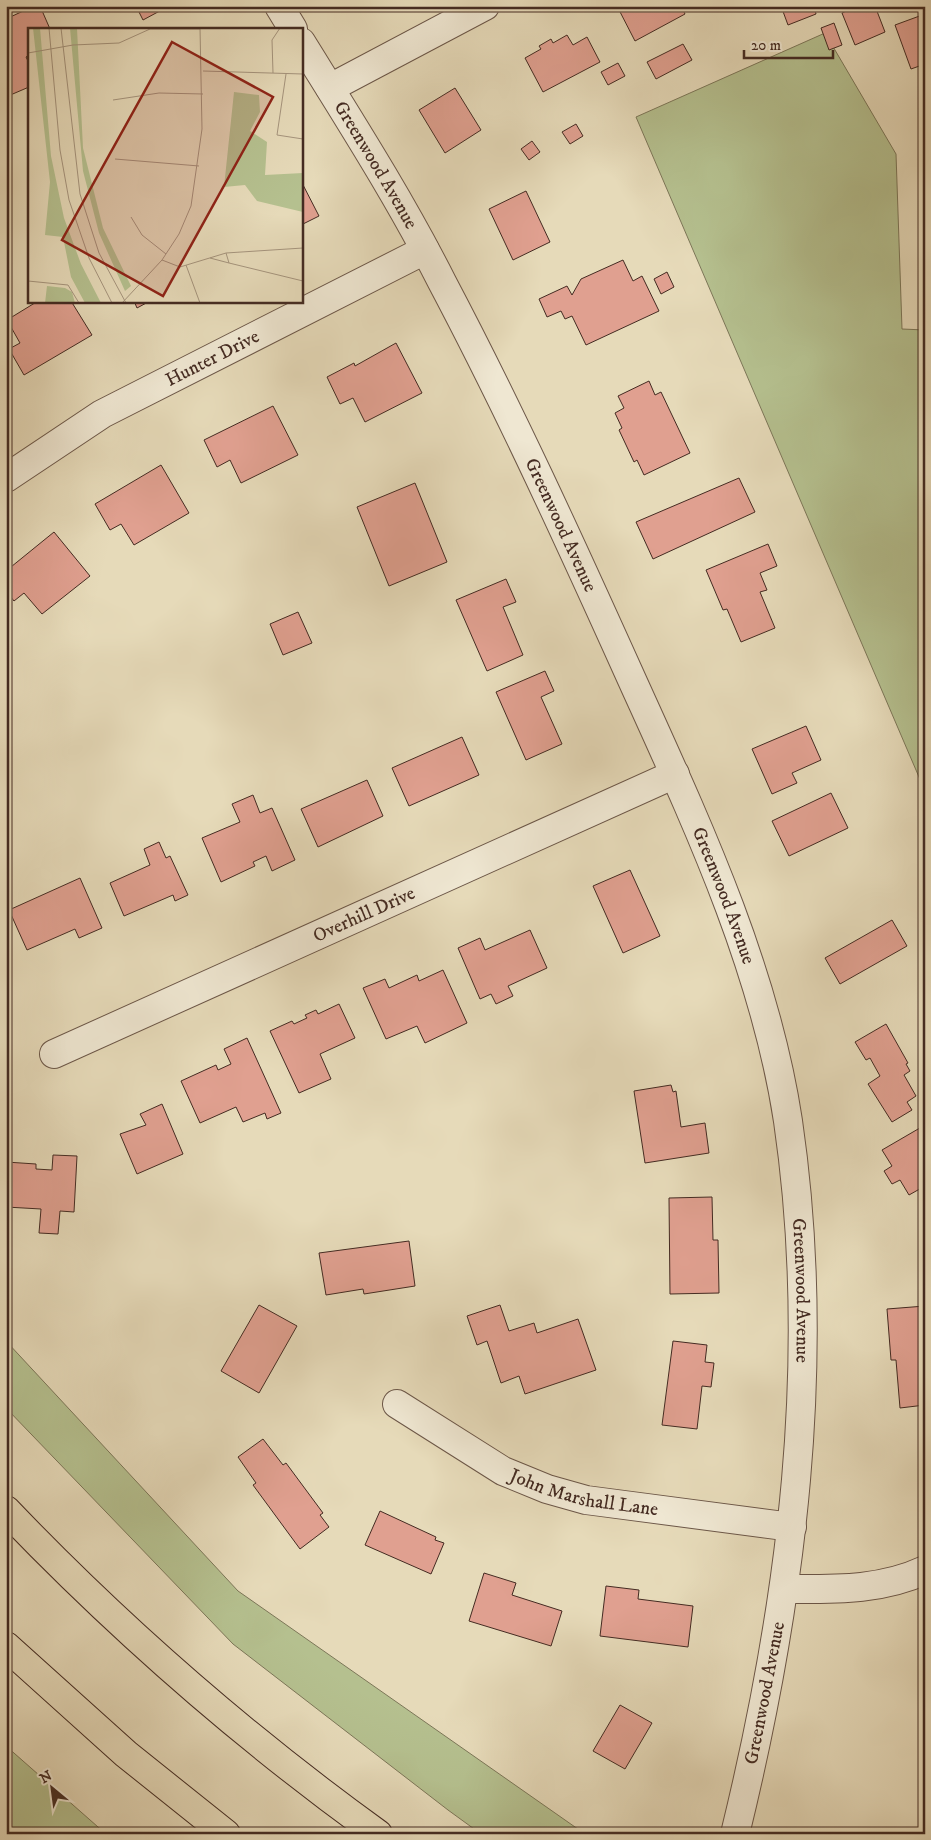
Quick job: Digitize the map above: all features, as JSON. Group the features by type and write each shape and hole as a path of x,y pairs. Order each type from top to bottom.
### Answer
{"highway":[{"path":"6,1510 59,1566 186,1682 314,1788 378,1834"},
{"path":"6,1646 126,1754 226,1834"}],"street":[{"path":"279,6 292,28"},
{"path":"330,88 485,6"},
{"name":"Greenwood Avenue","path":"302,44 372,155 425,250 553,505 675,774 739,932 769,1031 787,1117 798,1207 804,1336 802,1422 784,1589 759,1737 735,1834"},
{"name":"Hunter Drive","path":"6,478 102,414 425,250"},
{"name":"Overhill Drive","path":"54,1054 675,774"},
{"name":"John Marshall Lane","path":"398,1404 503,1471 546,1489 586,1500 792,1526"},
{"path":"784,1589 875,1587 908,1578 925,1570"}],"green space":[{"path":"825,33 896,154 902,329 925,330 925,791 636,117"},
{"path":"6,1341 238,1591 585,1834 481,1834 233,1644 6,1408"},
{"path":"6,1746 106,1834 14,1834 6,1825"}],"building":[{"path":"34,6 40,6 50,28 28,28 28,56 26,57 28,61 28,87 8,96 6,19"},
{"path":"136,6 169,6 143,20"},
{"path":"617,6 681,6 685,14 635,41"},
{"path":"781,6 814,6 816,14 788,25"},
{"path":"857,6 875,6 885,32 855,45 842,13"},
{"path":"925,14 925,64 911,69 895,25"},
{"path":"834,23 842,45 829,50 821,28"},
{"path":"567,35 573,45 587,37 600,62 543,92 525,58 541,49 539,46 551,39 553,43"},
{"path":"683,44 692,60 656,79 647,62"},
{"path":"618,63 625,76 608,85 601,72"},
{"path":"455,88 481,130 445,153 419,110"},
{"path":"576,124 583,136 570,144 562,132"},
{"path":"532,141 540,152 529,160 521,149"},
{"path":"302,183 319,216 302,224"},
{"path":"526,191 550,242 513,260 489,209"},
{"path":"623,260 633,281 642,276 659,311 586,345 572,316 565,319 561,311 547,317 539,299 567,286 572,295 581,279"},
{"path":"667,272 674,287 661,294 654,279"},
{"path":"36,302 72,302 92,335 24,375 9,349 20,343 7,320"},
{"path":"134,302 148,302 137,308"},
{"path":"396,343 422,393 365,422 353,398 340,404 327,377 354,363 355,366"},
{"path":"649,381 655,395 661,392 690,453 644,475 637,460 634,462 619,430 622,428 615,413 624,408 618,396"},
{"path":"273,406 298,455 241,483 230,460 217,467 204,440"},
{"path":"161,465 189,513 134,545 121,524 110,530 95,504"},
{"path":"739,478 755,512 653,559 636,522"},
{"path":"415,483 447,562 389,586 357,507"},
{"path":"54,532 90,576 42,614 24,593 14,601 6,591 6,571"},
{"path":"768,544 777,566 760,573 767,590 760,592 775,628 741,642 727,609 723,610 706,570"},
{"path":"506,579 516,602 503,607 523,655 487,671 456,600"},
{"path":"298,612 312,643 283,655 270,624"},
{"path":"545,671 554,691 541,697 562,744 526,760 496,692"},
{"path":"806,726 821,760 792,773 797,783 772,794 752,749"},
{"path":"462,737 479,775 409,806 392,768"},
{"path":"367,780 383,816 318,847 301,809"},
{"path":"831,793 848,828 789,856 772,821"},
{"path":"253,795 260,813 272,808 295,860 272,871 266,856 253,862 255,866 221,882 202,838 240,822 232,804"},
{"path":"159,842 166,858 170,856 188,895 175,901 173,895 124,916 110,883 150,865 144,849"},
{"path":"630,870 660,936 623,953 593,886"},
{"path":"80,878 102,928 79,938 75,929 27,950 9,910"},
{"path":"892,920 907,946 840,984 825,958"},
{"path":"530,930 547,968 508,986 513,996 496,1004 491,994 480,999 458,948 480,938 485,950"},
{"path":"443,970 467,1023 425,1043 417,1026 386,1039 363,988 385,979 389,988 417,975 419,981"},
{"path":"339,1004 355,1038 320,1054 331,1079 299,1093 270,1031 292,1021 294,1024 307,1018 305,1015 316,1010 318,1014"},
{"path":"886,1024 908,1063 906,1064 910,1071 904,1075 916,1096 907,1102 912,1110 892,1122 868,1084 880,1076 870,1058 866,1060 855,1042"},
{"path":"247,1038 281,1113 267,1119 265,1113 243,1122 236,1107 200,1123 181,1081 216,1065 218,1070 231,1064 224,1049"},
{"path":"671,1085 673,1092 676,1091 681,1127 705,1123 709,1153 645,1163 634,1091"},
{"path":"162,1104 183,1154 137,1174 120,1134 146,1125 140,1114"},
{"path":"925,1125 925,1186 909,1195 900,1180 892,1184 884,1171 892,1166 882,1150"},
{"path":"53,1155 77,1156 74,1212 60,1211 58,1234 39,1233 41,1209 6,1207 6,1162 36,1164 36,1169 52,1170"},
{"path":"712,1197 713,1240 718,1240 719,1293 670,1294 669,1198"},
{"path":"409,1241 415,1286 364,1294 363,1289 326,1295 319,1253"},
{"path":"259,1305 297,1326 259,1393 221,1371"},
{"path":"500,1305 509,1331 534,1323 537,1333 578,1319 596,1370 525,1394 519,1376 501,1383 487,1341 477,1345 467,1316"},
{"path":"925,1306 925,1405 900,1408 896,1360 891,1360 887,1309"},
{"path":"673,1341 707,1345 705,1362 714,1363 711,1387 702,1386 697,1429 662,1425"},
{"path":"263,1439 283,1465 286,1463 323,1513 320,1515 329,1527 300,1549 253,1485 256,1483 238,1457"},
{"path":"380,1511 436,1537 435,1540 444,1543 431,1574 365,1545"},
{"path":"484,1573 516,1583 512,1595 562,1611 551,1646 469,1621"},
{"path":"606,1586 639,1590 638,1599 693,1606 688,1647 600,1636"},
{"path":"620,1705 652,1723 625,1769 593,1751"}]}
